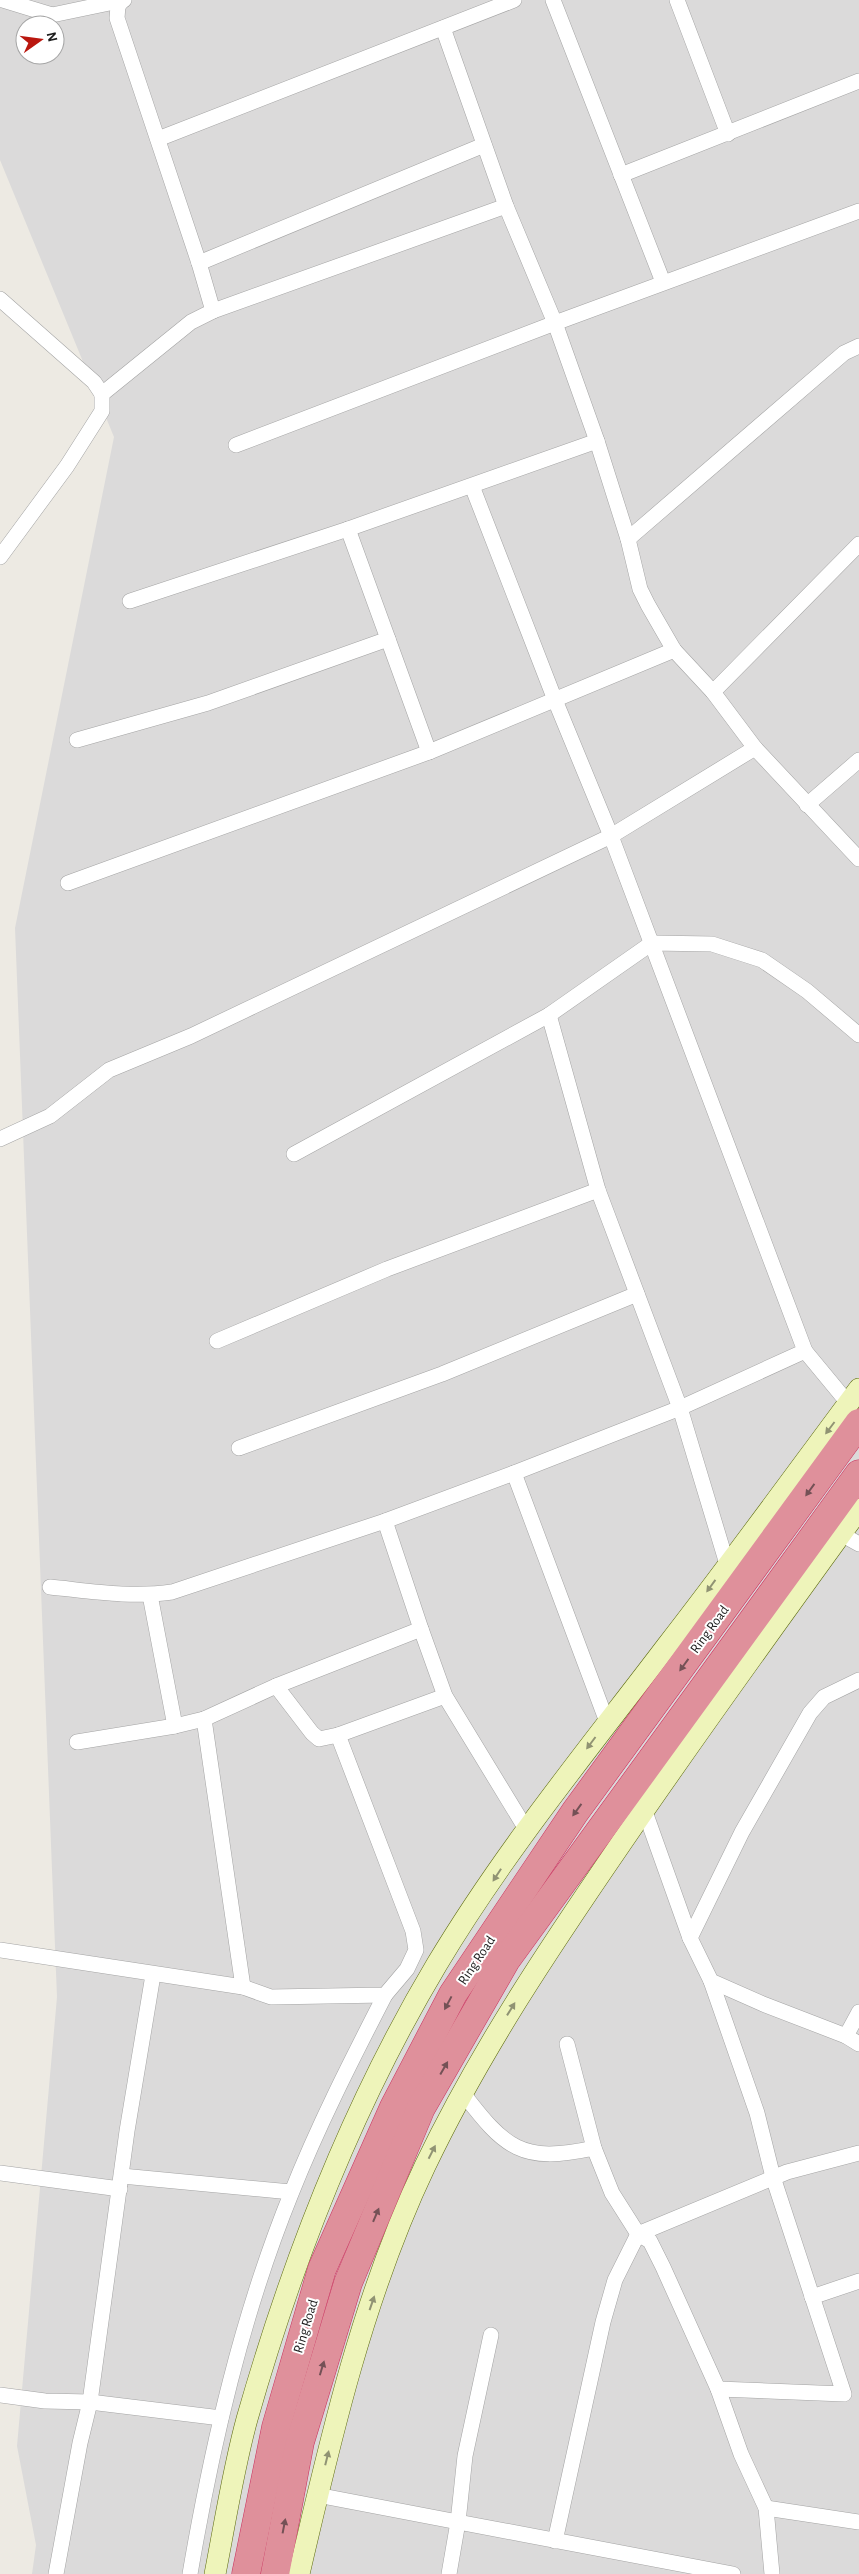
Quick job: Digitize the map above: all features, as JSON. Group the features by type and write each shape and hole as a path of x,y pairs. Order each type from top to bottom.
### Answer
{"highway":[{"name":"Ring Road","path":"246,2574 276,2427 322,2269 394,2107 453,1994 575,1812 855,1405"},
{"name":"Ring Road","path":"275,2574 300,2442 348,2283 421,2108 506,1960 859,1474"}],"street":[{"path":"3,0 37,12 52,15 123,1"},
{"path":"158,139 514,0"},
{"path":"554,0 663,282"},
{"path":"677,0 728,134"},
{"path":"123,1 118,6 117,18 199,263 213,311"},
{"path":"443,28 506,206 554,322 597,441 628,539 640,589 674,650 713,692 755,748 807,806 859,859"},
{"path":"621,175 859,81"},
{"path":"199,263 484,144"},
{"path":"102,394 191,322 213,311 506,206"},
{"path":"236,445 554,322 859,211"},
{"path":"0,299 94,382 102,394 102,411 67,466 0,557"},
{"path":"628,539 844,353 859,346"},
{"path":"130,601 348,529 597,441"},
{"path":"215,2574 247,2422 305,2242 339,2155 399,2033 438,1962 526,1829 667,1646 727,1564 855,1405 805,1351 611,836 555,700 472,486"},
{"path":"348,529 429,752"},
{"path":"713,692 859,544"},
{"path":"77,740 208,703 388,639"},
{"path":"68,882 429,752 674,650"},
{"path":"0,1139 50,1116 109,1070 124,1062 191,1036 611,836 755,748"},
{"path":"807,806 859,760"},
{"path":"294,1154 549,1014 652,943 712,944 762,960 807,991 859,1035"},
{"path":"549,1014 598,1190 680,1408 727,1564"},
{"path":"217,1341 387,1269 598,1190"},
{"path":"239,1448 442,1374 637,1294"},
{"path":"50,1587 150,1595 172,1592 385,1521 514,1473 680,1408 805,1351"},
{"path":"514,1473 607,1722"},
{"path":"299,2574 334,2431 368,2317 390,2252 424,2168 462,2092 552,1943 644,1810 850,1539 859,1509"},
{"path":"385,1521 445,1696 526,1829"},
{"path":"150,1595 175,1726"},
{"path":"77,1742 175,1726 204,1719 276,1686 422,1629"},
{"path":"690,1938 742,1832 810,1713 824,1697 859,1680"},
{"path":"276,1686 312,1733 319,1739 338,1735 445,1696"},
{"path":"204,1719 243,1987"},
{"path":"190,2574 204,2494 222,2418 257,2293 291,2192 336,2090 384,1996 407,1969 416,1950 413,1931 338,1735"},
{"path":"644,1810 690,1938 711,1981 757,2114 773,2178 812,2296 852,2395 718,2389"},
{"path":"0,1950 153,1975 243,1987 271,1997 384,1996"},
{"path":"56,2574 90,2402 153,1975"},
{"path":"711,1981 853,2040 859,2012"},
{"path":"566,2044 594,2148 612,2193 638,2234 650,2241 663,2267 718,2389 741,2454 766,2508 772,2574"},
{"path":"462,2092 490,2127 509,2143 535,2154 562,2155 594,2148"},
{"path":"555,2541 615,2280 638,2234 773,2178 859,2153"},
{"path":"0,2173 121,2183 291,2192"},
{"path":"812,2296 859,2281"},
{"path":"449,2574 458,2522 465,2456 491,2335"},
{"path":"0,2395 45,2401 90,2402 222,2418"},
{"path":"317,2495 733,2574"},
{"path":"766,2508 859,2522"}],"shaded area":[{"path":"0,0 859,0 859,2574 32,2574 36,2545 17,2446 57,1997 15,928 114,437 0,160"}]}
